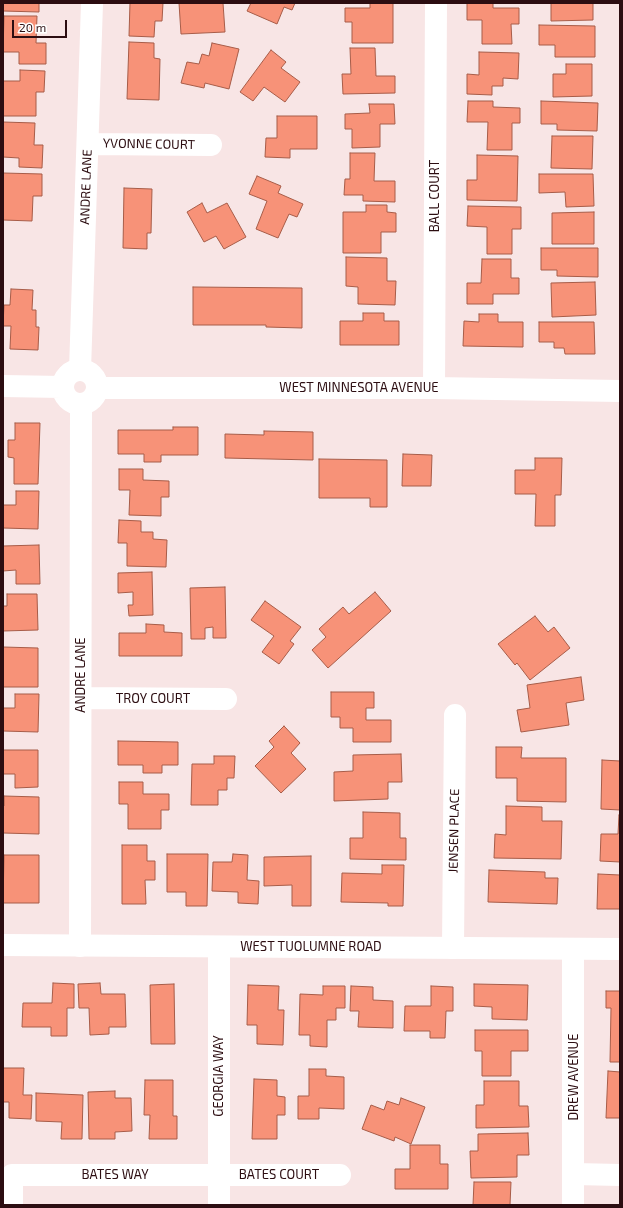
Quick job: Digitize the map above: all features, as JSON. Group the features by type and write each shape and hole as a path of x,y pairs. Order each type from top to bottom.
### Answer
{"street":[{"name":"ANDRE LANE","path":"80,370 92,3"},
{"name":"BALL COURT","path":"434,388 436,3"},
{"name":"YVONNE COURT","path":"88,144 211,145"},
{"path":"80,370 86,371 94,378 97,388 94,397 86,403 81,404 70,401 64,392 63,387 64,381 70,373 80,370"},
{"path":"3,386 63,387"},
{"name":"WEST MINNESOTA AVENUE","path":"97,388 434,388 620,390"},
{"name":"ANDRE LANE","path":"80,946 81,404"},
{"name":"TROY COURT","path":"81,698 226,699"},
{"name":"JENSEN PLACE","path":"453,948 455,715"},
{"name":"WEST TUOLUMNE ROAD","path":"3,945 620,949"},
{"name":"GEORGIA WAY","path":"219,947 219,1205"},
{"name":"DREW AVENUE","path":"573,949 573,1205"},
{"path":"574,1174 620,1175"},
{"name":"BATES WAY","path":"12,1205 12,1175 219,1175"},
{"name":"BATES COURT","path":"219,1175 340,1175"}],"building":[{"path":"3,3 39,3 39,12 3,11"},
{"path":"130,3 163,3 162,21 155,21 154,37 129,36"},
{"path":"179,3 223,3 225,32 181,34"},
{"path":"251,3 295,3 292,10 284,7 277,24 247,11"},
{"path":"370,3 393,3 393,43 352,43 352,22 345,22 345,8 370,8"},
{"path":"467,3 493,3 493,8 519,8 519,24 511,24 512,44 482,44 482,20 467,20"},
{"path":"551,3 593,3 593,20 551,21"},
{"path":"4,16 37,16 36,43 46,43 46,64 19,64 19,52 3,52"},
{"path":"539,25 595,26 595,57 555,57 555,45 539,45"},
{"path":"129,42 154,43 154,58 160,59 159,100 127,99"},
{"path":"212,43 239,49 229,89 205,83 204,88 181,83 187,62 199,64 202,54 209,56"},
{"path":"350,48 375,48 376,76 395,76 395,93 343,94 342,74 351,74"},
{"path":"271,50 286,62 281,68 300,82 285,102 264,87 253,101 240,92"},
{"path":"479,52 519,53 518,79 503,78 503,86 492,86 492,95 467,94 467,74 479,75"},
{"path":"566,64 592,64 592,96 553,97 553,74 566,74"},
{"path":"20,70 45,71 44,92 36,92 36,116 3,116 3,81 20,81"},
{"path":"468,101 493,101 493,107 520,108 520,123 512,123 512,150 487,150 488,122 467,122"},
{"path":"541,101 598,103 597,131 557,130 557,124 541,124"},
{"path":"369,104 394,104 395,124 380,124 380,147 352,148 352,129 345,129 345,114 370,113"},
{"path":"277,116 317,116 317,149 290,149 290,158 265,157 266,138 277,138"},
{"path":"3,122 35,123 34,145 43,145 42,168 19,167 19,158 3,157"},
{"path":"552,136 593,136 592,169 551,168"},
{"path":"350,153 375,153 374,181 395,181 395,202 363,201 363,195 344,195 345,179 350,179"},
{"path":"477,155 518,156 517,201 467,200 467,180 477,180"},
{"path":"3,173 42,174 42,196 33,196 32,221 3,220"},
{"path":"539,174 593,174 594,206 566,207 565,192 539,193"},
{"path":"257,176 281,186 278,193 303,204 297,217 289,214 278,238 256,229 267,201 249,194"},
{"path":"124,188 152,189 151,233 147,233 147,249 123,248"},
{"path":"202,203 207,213 227,203 246,237 224,249 216,236 204,242 187,212"},
{"path":"366,205 387,205 387,212 396,213 396,232 381,232 381,253 343,253 343,212 366,212"},
{"path":"468,206 521,207 521,229 512,229 512,254 487,254 487,227 467,226"},
{"path":"594,212 594,244 552,244 552,213"},
{"path":"541,248 598,248 598,277 557,276 557,270 541,270"},
{"path":"346,257 387,258 387,281 396,281 395,305 358,304 358,287 346,286"},
{"path":"482,259 511,259 511,278 519,278 519,294 493,294 493,304 467,304 467,283 481,283"},
{"path":"595,282 596,315 552,317 551,283"},
{"path":"193,287 302,288 302,328 266,327 266,325 193,325"},
{"path":"11,289 33,290 32,310 36,310 36,327 39,327 38,350 10,349 11,326 3,325 4,305 10,305"},
{"path":"363,313 384,313 384,321 399,321 399,345 340,345 340,321 363,321"},
{"path":"479,314 498,314 498,322 523,322 523,347 463,346 464,321 479,322"},
{"path":"539,322 594,322 595,354 565,354 564,348 554,348 554,342 539,342"},
{"path":"15,423 40,423 38,484 14,484 14,458 8,457 8,440 15,440"},
{"path":"173,427 198,427 198,455 161,455 161,462 144,462 144,454 118,454 118,430 173,430"},
{"path":"264,431 313,432 313,460 225,458 225,434 264,435"},
{"path":"403,454 432,455 431,486 402,486"},
{"path":"535,458 562,458 561,495 555,495 555,526 535,526 536,494 515,494 515,470 535,470"},
{"path":"319,459 387,460 387,507 370,507 370,498 319,498"},
{"path":"119,469 143,469 143,480 169,481 169,497 161,497 161,516 129,515 130,490 119,490"},
{"path":"16,491 39,491 38,529 3,528 3,505 16,505"},
{"path":"119,520 141,521 141,532 153,532 153,539 167,540 166,567 127,566 127,543 118,543"},
{"path":"39,545 40,584 16,584 16,570 3,571 3,546"},
{"path":"152,572 153,615 129,616 128,605 133,605 133,592 118,593 118,573"},
{"path":"225,587 226,638 213,638 213,627 205,628 205,639 191,639 190,588"},
{"path":"375,592 391,611 328,668 312,650 326,637 319,629 343,607 349,614"},
{"path":"7,594 37,594 38,630 3,631 3,606 7,606"},
{"path":"265,601 301,627 290,641 294,644 279,664 262,652 274,636 251,620"},
{"path":"535,616 548,632 554,627 570,648 530,680 517,663 515,665 498,644"},
{"path":"146,624 164,625 164,632 182,633 182,656 119,656 119,633 146,633"},
{"path":"3,647 38,648 38,687 3,687"},
{"path":"581,677 584,700 566,703 569,725 521,732 517,710 530,708 527,685"},
{"path":"331,692 374,692 374,708 366,708 366,720 391,720 391,742 353,742 353,728 340,728 340,717 331,717"},
{"path":"15,694 39,694 38,732 3,731 3,708 15,708"},
{"path":"284,726 300,743 291,753 306,769 281,793 255,766 274,747 269,741"},
{"path":"118,741 178,742 178,765 162,765 162,773 143,773 143,765 118,765"},
{"path":"496,747 522,747 521,758 566,758 566,802 517,801 517,778 496,778"},
{"path":"3,750 38,750 38,787 15,788 15,774 3,774"},
{"path":"401,754 402,782 388,782 388,799 334,801 334,772 353,771 353,755"},
{"path":"214,756 235,756 234,778 227,778 227,790 218,790 218,805 191,805 192,764 214,764"},
{"path":"602,760 620,761 620,810 601,809"},
{"path":"119,782 143,782 143,794 169,794 169,810 161,810 161,829 128,829 128,804 119,804"},
{"path":"4,796 39,797 39,834 3,833"},
{"path":"506,806 542,807 542,821 562,821 561,859 494,858 495,834 506,835"},
{"path":"363,812 400,813 400,838 406,838 406,860 350,859 350,838 363,838"},
{"path":"619,815 620,862 600,861 601,834 618,834"},
{"path":"122,845 147,845 147,861 155,861 155,880 145,880 146,904 122,904"},
{"path":"167,854 208,854 207,906 186,906 186,892 167,892"},
{"path":"233,854 248,855 247,880 259,881 258,904 238,903 238,892 212,891 213,862 232,862"},
{"path":"4,855 39,855 39,903 3,903"},
{"path":"311,856 311,906 292,906 292,885 264,886 264,857"},
{"path":"382,865 404,865 403,906 388,906 388,903 341,902 342,873 382,874"},
{"path":"489,870 545,872 545,878 558,878 557,904 488,902"},
{"path":"598,874 620,875 620,909 597,909"},
{"path":"53,983 74,984 74,1008 67,1008 67,1036 51,1036 51,1027 22,1027 23,1003 52,1003"},
{"path":"100,983 101,994 125,994 126,1027 109,1027 109,1034 90,1035 89,1008 79,1008 78,984"},
{"path":"174,984 175,1044 151,1044 150,985"},
{"path":"474,984 528,985 527,1020 492,1019 492,1007 474,1006"},
{"path":"248,985 279,986 278,1010 284,1010 283,1045 257,1044 257,1025 247,1025"},
{"path":"323,986 345,986 345,1008 336,1008 336,1020 327,1020 327,1047 310,1046 310,1035 299,1035 300,994 323,995"},
{"path":"351,986 373,987 373,1000 393,1001 393,1028 358,1027 359,1011 350,1011"},
{"path":"431,986 453,987 453,1011 446,1011 445,1038 430,1038 430,1031 404,1031 405,1006 431,1006"},
{"path":"606,991 620,991 620,1062 610,1062 611,1008 606,1008"},
{"path":"475,1030 528,1030 528,1051 511,1051 511,1076 482,1076 482,1051 475,1051"},
{"path":"3,1068 24,1068 23,1095 32,1095 31,1119 9,1118 9,1102 3,1102"},
{"path":"309,1069 326,1069 326,1076 344,1077 344,1109 319,1108 319,1119 298,1119 298,1096 309,1096"},
{"path":"608,1071 620,1072 620,1118 606,1118"},
{"path":"254,1079 277,1080 277,1096 285,1097 285,1115 277,1115 277,1139 252,1139"},
{"path":"145,1080 173,1080 173,1116 177,1116 177,1139 149,1139 150,1115 144,1115"},
{"path":"484,1081 519,1081 519,1106 528,1106 529,1127 476,1128 476,1105 484,1105"},
{"path":"115,1091 115,1098 131,1098 132,1131 115,1132 115,1139 89,1139 88,1092"},
{"path":"36,1093 83,1095 82,1139 61,1139 62,1122 36,1121"},
{"path":"401,1098 425,1107 411,1144 395,1137 394,1141 362,1129 371,1105 384,1110 387,1101 399,1105"},
{"path":"528,1133 529,1155 517,1155 517,1177 471,1178 470,1151 478,1151 478,1134"},
{"path":"410,1145 440,1145 440,1164 448,1164 448,1189 395,1189 395,1169 410,1169"},
{"path":"474,1182 511,1182 510,1205 473,1205"}]}
